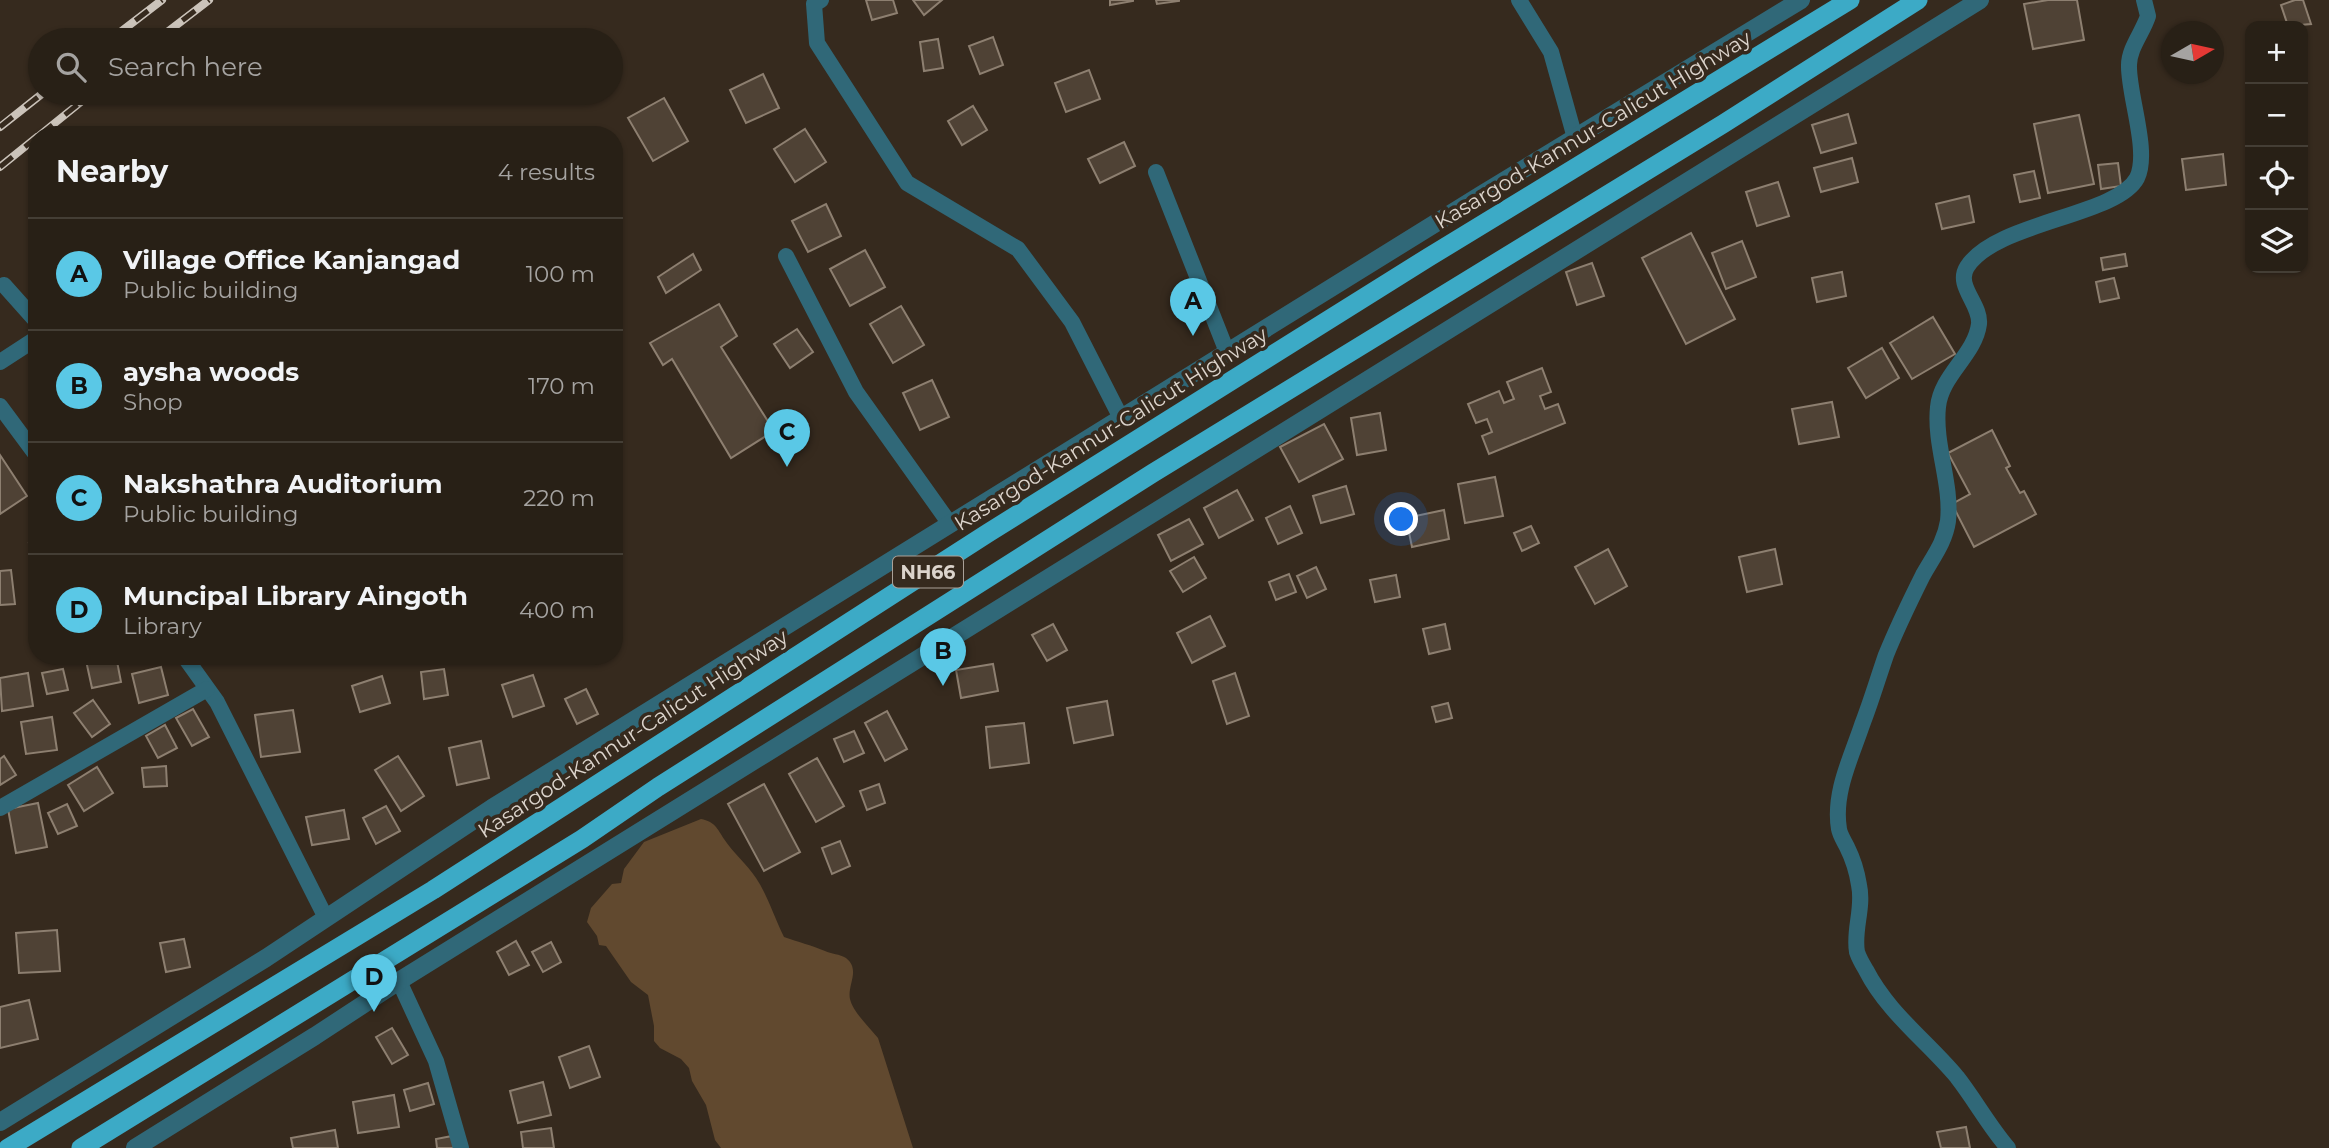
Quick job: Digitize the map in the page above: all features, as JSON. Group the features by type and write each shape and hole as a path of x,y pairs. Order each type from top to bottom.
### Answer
{"highway":[{"name":"Kasargod-Kannur-Calicut Highway","path":"8,1148 433,890 1011,518 1429,257 1850,0"},
{"name":"NH66","path":"81,1148 582,839 658,787 1153,474 1723,124 1918,0"}],"street":[{"path":"821,0 814,4 817,43 907,183 1018,249 1072,322 1121,418"},
{"path":"1519,0 1551,52 1575,138"},
{"path":"0,1122 266,958 492,807 1801,0"},
{"path":"135,1148 398,981 1980,0"},
{"path":"2008,1148 1988,1124 1958,1079 1922,1038 1897,1016 1874,986 1857,953 1860,889 1848,849 1839,832 1838,804 1846,770 1887,652 1924,573 1943,542 1948,508 1937,425 1938,403 1947,380 1975,338 1979,324 1978,311 1964,279 1964,271 1978,255 1992,245 2055,218 2100,204 2124,192 2138,176 2140,144 2129,62 2148,16 2144,0"},
{"path":"1156,172 1227,352"},
{"path":"786,256 856,392 950,524"},
{"path":"4,285 28,312"},
{"path":"0,362 28,344"},
{"path":"0,406 28,444"},
{"path":"190,665 217,702 326,918"},
{"path":"0,807 207,689"},
{"path":"398,981 436,1061 461,1148"}],"shaded area":[{"path":"701,819 715,826 752,873 764,892 784,937 841,956 850,963 853,973 850,999 858,1014 878,1038 913,1148 721,1148 715,1140 706,1105 692,1081 689,1068 681,1059 660,1048 654,1041 648,995 631,982 606,946 599,945 597,936 587,922 591,908 612,884 621,883 624,869 644,842"}],"building":[{"path":"866,0 893,0 897,13 872,20"},
{"path":"913,0 942,0 924,15"},
{"path":"1110,0 1133,0 1133,1 1110,5"},
{"path":"1156,0 1179,0 1179,1 1157,4"},
{"path":"2048,0 2077,0 2084,40 2033,49 2024,4"},
{"path":"2303,0 2311,24 2308,24 2308,21 2286,21 2281,5"},
{"path":"993,37 1003,65 980,74 969,46"},
{"path":"938,39 943,68 924,71 920,42"},
{"path":"1089,70 1100,99 1066,112 1055,83"},
{"path":"763,74 779,108 746,123 730,90"},
{"path":"664,98 688,141 653,161 628,118"},
{"path":"973,106 987,130 962,145 948,121"},
{"path":"1848,114 1856,143 1821,153 1812,125"},
{"path":"2079,115 2094,184 2048,193 2034,124"},
{"path":"805,129 826,162 795,182 774,149"},
{"path":"1124,142 1135,166 1100,183 1088,159"},
{"path":"2223,154 2226,185 2186,190 2182,159"},
{"path":"1852,158 1858,182 1821,192 1814,168"},
{"path":"2118,163 2121,186 2101,189 2098,165"},
{"path":"2034,171 2040,198 2020,202 2014,175"},
{"path":"1778,182 1789,216 1757,226 1746,192"},
{"path":"1969,196 1974,222 1942,229 1936,204"},
{"path":"826,204 841,236 808,252 792,221"},
{"path":"1691,233 1735,319 1686,344 1642,258"},
{"path":"1742,241 1756,277 1726,289 1712,253"},
{"path":"865,250 885,287 850,306 830,269"},
{"path":"693,254 701,270 666,293 658,277"},
{"path":"2125,254 2127,266 2103,270 2101,258"},
{"path":"1592,263 1604,296 1577,305 1566,272"},
{"path":"1842,272 1846,296 1817,302 1812,278"},
{"path":"2114,278 2119,298 2100,302 2096,282"},
{"path":"719,304 737,336 721,347 774,431 731,458 672,359 663,365 650,343"},
{"path":"901,306 924,345 893,363 870,324"},
{"path":"1933,317 1955,354 1912,379 1890,343"},
{"path":"797,329 813,352 790,368 774,344"},
{"path":"1882,348 1899,378 1866,398 1848,368"},
{"path":"1542,368 1551,392 1540,396 1545,409 1558,404 1565,423 1489,454 1482,436 1492,432 1487,419 1476,423 1468,404 1499,391 1504,403 1514,399 1507,382"},
{"path":"932,380 949,417 920,430 903,393"},
{"path":"1832,402 1839,437 1799,444 1792,409"},
{"path":"1380,413 1386,450 1357,455 1351,418"},
{"path":"1324,424 1343,459 1299,482 1280,447"},
{"path":"1992,430 2010,466 2006,468 2020,493 2024,491 2036,514 1974,547 1952,504 1970,494 1948,453"},
{"path":"0,455 27,496 0,514"},
{"path":"1495,477 1503,516 1465,523 1458,484"},
{"path":"1346,486 1354,514 1321,523 1313,496"},
{"path":"1237,490 1253,520 1219,538 1204,508"},
{"path":"1290,506 1302,533 1278,544 1266,518"},
{"path":"1444,510 1449,539 1412,547 1406,518"},
{"path":"1189,519 1203,544 1171,561 1158,535"},
{"path":"1531,526 1539,543 1522,551 1514,533"},
{"path":"1608,549 1627,586 1595,604 1575,567"},
{"path":"1775,549 1782,584 1747,592 1739,557"},
{"path":"1194,557 1206,578 1183,592 1170,571"},
{"path":"1316,567 1326,589 1307,598 1297,576"},
{"path":"11,570 15,604 0,605 0,571"},
{"path":"1289,574 1296,592 1276,600 1269,582"},
{"path":"1396,575 1400,597 1375,602 1370,580"},
{"path":"1210,616 1225,646 1192,663 1177,633"},
{"path":"1053,624 1067,650 1047,661 1032,635"},
{"path":"1445,624 1450,649 1429,654 1423,629"},
{"path":"993,664 998,691 961,698 956,670"},
{"path":"87,665 118,665 121,682 92,688"},
{"path":"161,667 168,695 139,703 132,674"},
{"path":"63,669 68,690 47,694 42,673"},
{"path":"444,669 448,695 424,699 421,672"},
{"path":"28,673 33,706 2,711 0,678"},
{"path":"1235,673 1249,716 1227,724 1213,681"},
{"path":"533,675 544,706 513,717 502,685"},
{"path":"382,676 390,703 360,712 352,686"},
{"path":"586,689 598,714 577,724 565,699"},
{"path":"93,700 110,724 92,737 74,713"},
{"path":"1107,701 1113,735 1074,743 1067,708"},
{"path":"1448,703 1452,718 1436,722 1432,707"},
{"path":"193,709 209,737 192,746 176,718"},
{"path":"293,710 300,752 261,757 255,715"},
{"path":"887,711 907,749 885,761 865,723"},
{"path":"52,717 57,750 26,754 21,722"},
{"path":"1024,723 1029,763 990,768 986,727"},
{"path":"165,725 177,748 158,758 146,736"},
{"path":"854,731 864,753 844,762 834,739"},
{"path":"481,741 489,778 457,785 449,748"},
{"path":"4,756 16,775 0,785 0,759"},
{"path":"398,756 424,796 401,811 375,770"},
{"path":"817,758 844,806 816,822 789,774"},
{"path":"166,766 167,786 144,787 142,768"},
{"path":"97,767 113,793 84,811 68,785"},
{"path":"764,784 800,852 764,871 728,804"},
{"path":"879,784 885,803 867,810 860,791"},
{"path":"38,803 47,847 16,853 8,809"},
{"path":"67,804 77,826 58,834 48,813"},
{"path":"386,806 400,831 376,844 363,818"},
{"path":"344,810 349,839 312,845 306,817"},
{"path":"840,841 850,866 832,874 822,848"},
{"path":"57,930 60,971 19,973 16,933"},
{"path":"184,939 190,967 166,972 160,943"},
{"path":"516,941 529,965 509,975 497,952"},
{"path":"551,942 561,962 543,972 532,952"},
{"path":"29,1000 38,1039 0,1048 0,1007"},
{"path":"392,1028 408,1055 392,1064 376,1037"},
{"path":"589,1046 600,1077 570,1088 559,1057"},
{"path":"543,1082 551,1115 518,1123 510,1091"},
{"path":"428,1083 434,1104 410,1111 404,1090"},
{"path":"394,1095 399,1127 358,1133 353,1102"},
{"path":"1966,1127 1970,1148 1941,1148 1937,1132"},
{"path":"551,1128 554,1148 523,1148 521,1132"},
{"path":"335,1130 338,1148 293,1148 291,1138"},
{"path":"452,1136 454,1148 437,1148 436,1139"}],"railway":[{"path":"126,28 162,0"},
{"path":"173,28 209,0"},
{"path":"0,127 28,105"},
{"path":"51,126 77,105"},
{"path":"0,167 28,144"}],"place":[{"name":"Village Office Kanjangad","path":"1193,336"},
{"name":"Nakshathra Auditorium","path":"787,467"},
{"name":"aysha woods","path":"943,686"},
{"name":"Muncipal Library Aingoth","path":"374,1012"}]}
